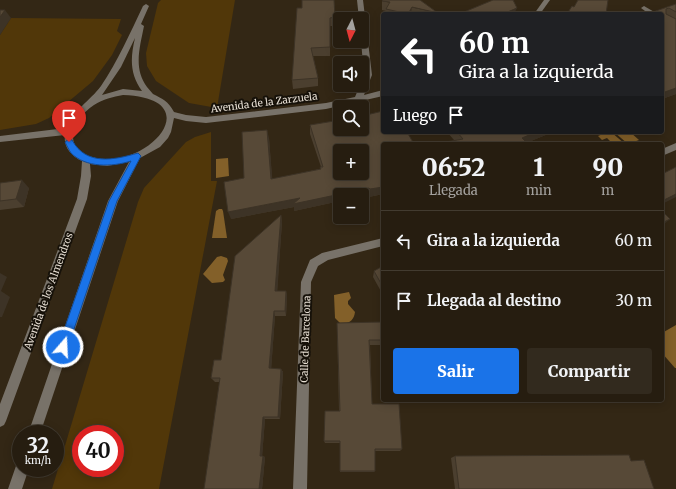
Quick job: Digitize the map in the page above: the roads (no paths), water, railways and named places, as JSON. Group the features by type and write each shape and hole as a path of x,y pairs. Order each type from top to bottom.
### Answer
{"street":[{"path":"358,99 368,75 360,0"},
{"path":"538,12 546,0"},
{"path":"147,3 134,62 134,72 148,93 160,99 169,108 171,114 170,124 166,135 160,142 138,156 121,161 102,162 86,159 74,151 69,142 69,131 77,115 91,103 113,76 147,3"},
{"path":"644,8 651,12"},
{"path":"91,103 123,92 148,93"},
{"name":"Avenida de la Zarzuela","path":"171,114 186,118 206,120 326,106 381,94"},
{"path":"0,139 69,131"},
{"path":"664,152 676,146"},
{"path":"37,425 113,201 138,156"},
{"name":"Avenida de los Almendros","path":"0,421 82,199 86,176 86,159"},
{"name":"Calle de Barcelona","path":"300,489 306,282 314,263 326,256 381,242"},
{"path":"15,489 19,477"}]}
